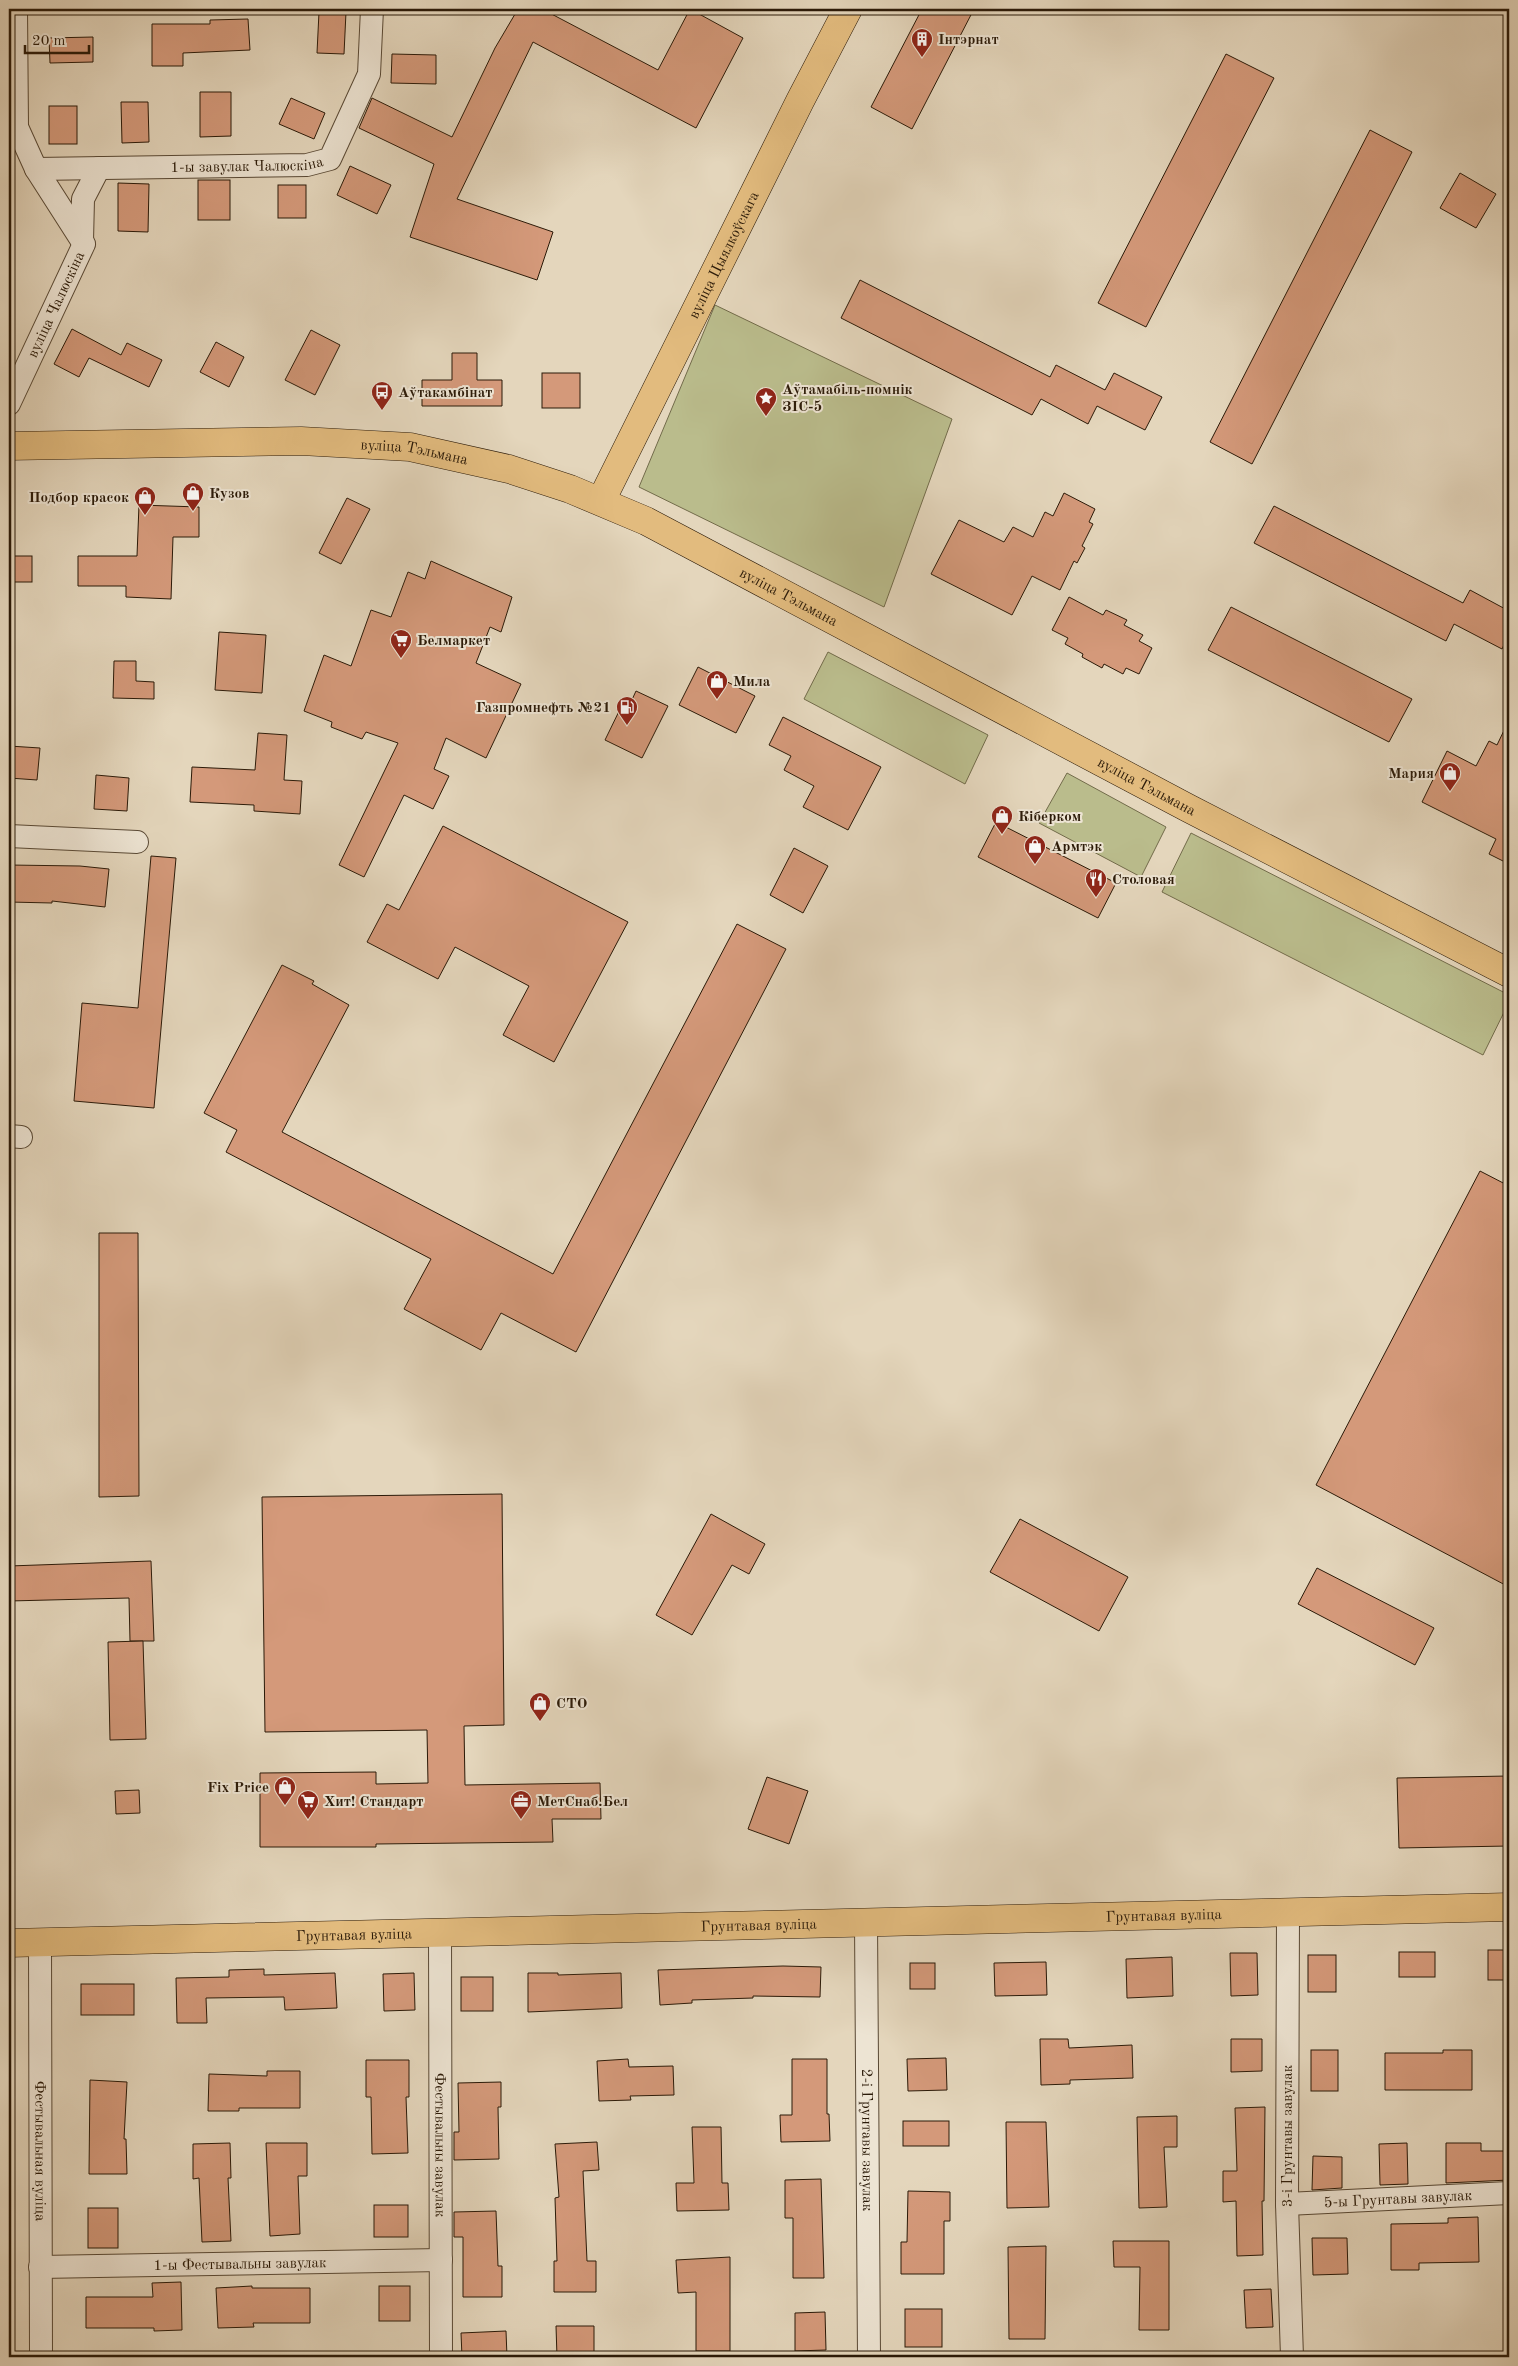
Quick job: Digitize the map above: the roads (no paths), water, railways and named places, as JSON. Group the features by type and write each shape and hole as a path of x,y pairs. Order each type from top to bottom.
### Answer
{"main road":[{"name":"вуліца Цыялкоўскага","path":"601,501 800,101 848,9"},
{"name":"вуліца Тэльмана","path":"9,446 301,441 410,447 509,469 601,501 646,521 1172,799 1509,973"},
{"name":"Грунтавая вуліца","path":"9,1944 866,1922 1288,1914 1509,1907"}],"street":[{"name":"вуліца Чалюскіна","path":"9,404 84,244 36,169 13,127 16,9"},
{"name":"1-ы завулак Чалюскіна","path":"36,169 307,165 330,159 370,74 372,9"},
{"path":"82,241 83,199 99,168"},
{"path":"9,836 137,842"},
{"name":"3-і Грунтавы завулак","path":"1288,1914 1287,2204 1292,2357"},
{"name":"2-і Грунтавы завулак","path":"866,1922 869,2357"},
{"name":"Фестывальны завулак","path":"440,1933 441,2357"},
{"name":"Фестывальная вуліца","path":"40,1944 41,2357"},
{"name":"5-ы Грунтавы завулак","path":"1287,2204 1509,2193"},
{"name":"1-ы Фестывальны завулак","path":"40,2267 441,2260"}],"place":[{"name":"Інтэрнат","path":"922,58"},
{"name":"Аўтакамбінат","path":"382,411"},
{"name":"Аўтамабіль-помнік ЗІС-5","path":"766,417"},
{"name":"Кузов","path":"193,512"},
{"name":"Подбор красок","path":"145,516"},
{"name":"Белмаркет","path":"401,659"},
{"name":"Мила","path":"717,700"},
{"name":"Газпромнефть №21","path":"627,726"},
{"name":"Мария","path":"1450,792"},
{"name":"Кіберком","path":"1002,835"},
{"name":"Армтэк","path":"1035,865"},
{"name":"Столовая","path":"1096,898"},
{"name":"СТО","path":"540,1722"},
{"name":"Fix Price","path":"285,1806"},
{"name":"Хит! Стандарт","path":"308,1820"},
{"name":"МетСнаб.Бел","path":"521,1820"}]}
